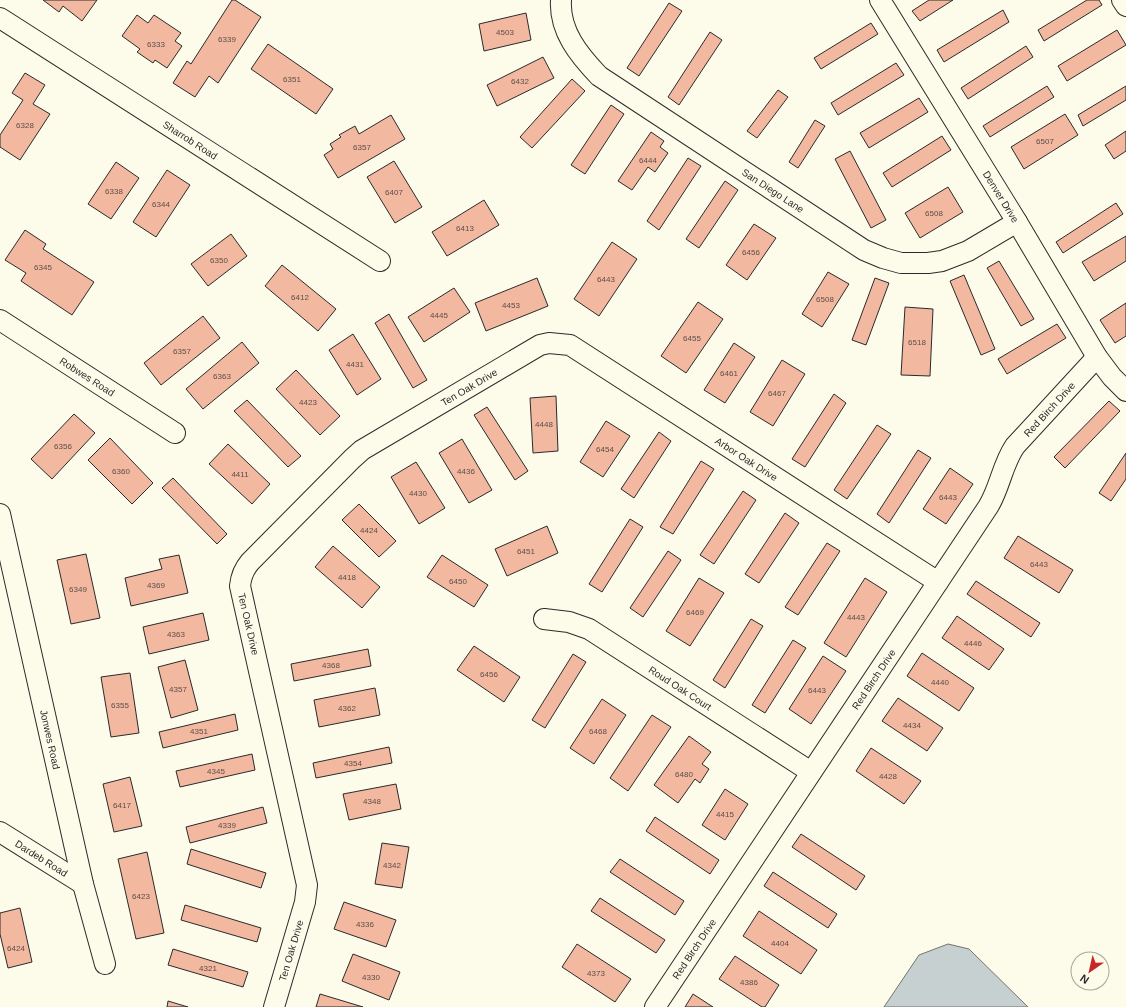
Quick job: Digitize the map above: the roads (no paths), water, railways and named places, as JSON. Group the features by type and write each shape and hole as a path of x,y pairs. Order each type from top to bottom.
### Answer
{"street":[{"name":"San Diego Lane","path":"560,0 563,21 574,46 582,58 599,76 864,250 900,263 928,263 942,261 968,250 1017,222"},
{"name":"Denver Drive","path":"880,0 1017,222 1097,357 1112,377 1126,391"},
{"path":"1122,0 1126,6"},
{"name":"Sharrob Road","path":"0,18 380,261"},
{"name":"Robwes Road","path":"0,320 175,433"},
{"name":"Arbor Oak Drive","path":"552,343 570,345 938,582"},
{"name":"Ten Oak Drive","path":"274,1007 305,902 308,885 240,586 244,570 250,562 362,450 540,345 552,343"},
{"name":"Red Birch Drive","path":"655,1007 991,502 1006,462 1015,446 1097,357"},
{"name":"Jonwes Road","path":"0,514 83,884 105,964"},
{"name":"Roud Oak Court","path":"544,619 569,622 589,629 811,772"},
{"name":"Dardeb Road","path":"0,832 83,884"}]}
